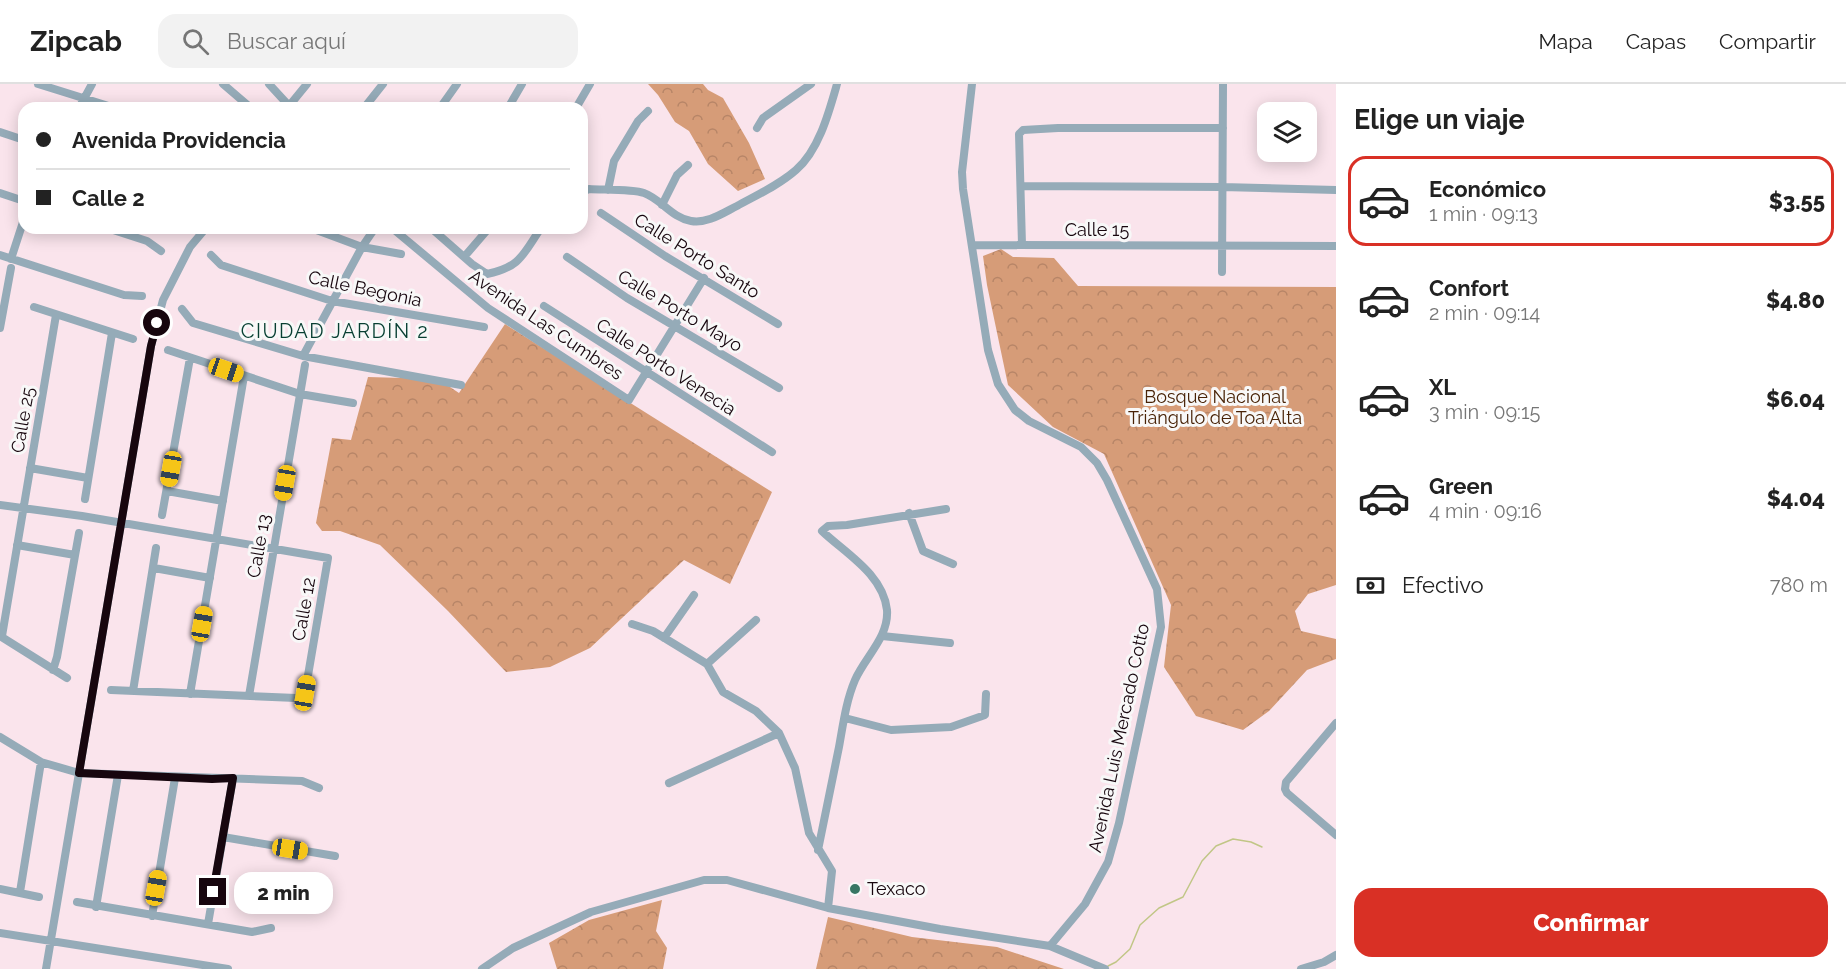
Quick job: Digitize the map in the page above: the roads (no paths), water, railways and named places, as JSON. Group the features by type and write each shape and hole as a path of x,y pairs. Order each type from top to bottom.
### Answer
{"street":[{"path":"38,84 96,102"},
{"path":"82,102 92,84"},
{"path":"223,84 244,102"},
{"path":"269,84 285,102"},
{"path":"294,102 307,84"},
{"path":"369,102 383,84"},
{"path":"444,102 458,84"},
{"path":"512,102 522,84"},
{"path":"580,102 590,84"},
{"path":"757,128 764,118 811,84"},
{"path":"588,189 644,193 676,216 690,221 702,222 717,217 769,189 796,170 808,156 826,121 837,84"},
{"name":"Avenida Luis Mercado Cotto","path":"972,84 962,172 988,350 998,384 1015,410 1029,421 1081,447 1097,463 1157,589 1161,627 1119,823 1108,862 1085,904 1050,946"},
{"path":"1222,272 1223,84"},
{"path":"608,190 614,161 638,121 648,111"},
{"path":"1022,244 1020,132 1023,130 1223,128"},
{"path":"0,132 18,138"},
{"path":"662,205 676,175 688,165"},
{"path":"1021,186 1336,190"},
{"path":"0,194 18,199"},
{"name":"Calle Porto Santo","path":"601,213 665,256 778,324"},
{"path":"11,259 19,234"},
{"path":"125,234 147,241 161,251"},
{"path":"46,969 151,346 163,300 190,247 201,234"},
{"path":"327,234 362,247 402,254"},
{"name":"Calle 13","path":"249,696 304,360 332,301 371,234"},
{"name":"Avenida Las Cumbres","path":"399,234 488,308 629,399 646,372"},
{"path":"437,234 464,258 488,274 502,271 516,264 537,234"},
{"path":"464,258 484,234"},
{"name":"Calle 15","path":"972,245 1336,246"},
{"path":"0,255 124,295 142,296"},
{"name":"Calle Begonia","path":"212,255 221,265 332,301 484,327"},
{"name":"Calle Porto Mayo","path":"567,257 627,297 779,388"},
{"path":"0,328 11,268"},
{"path":"646,372 704,278"},
{"name":"Calle Porto Venecia","path":"544,306 772,452"},
{"path":"34,307 133,339"},
{"path":"182,309 193,323 304,360 461,385"},
{"name":"Calle 25","path":"1,636 56,315"},
{"path":"85,500 112,333"},
{"path":"168,350 300,394 353,403"},
{"path":"162,515 190,358"},
{"path":"190,694 244,376"},
{"path":"30,468 88,478"},
{"path":"167,491 223,501"},
{"name":"Calle 12","path":"0,505 82,516 328,558 305,693 296,698 111,690"},
{"path":"818,850 844,718 855,680 882,636 887,619 887,608 878,586 860,561 822,531 828,526 946,509"},
{"path":"909,513 923,551 953,564"},
{"path":"53,670 79,533"},
{"path":"17,545 75,555"},
{"path":"133,691 156,549"},
{"path":"154,568 210,578"},
{"path":"664,638 694,595"},
{"path":"706,664 756,620"},
{"path":"632,624 653,631 706,664 723,692 756,711 779,733 795,768 809,833 832,871 828,908"},
{"path":"1,636 67,678"},
{"path":"882,636 950,643"},
{"path":"844,718 891,730 951,727 985,715 986,694"},
{"path":"1336,723 1286,782 1285,789 1336,835"},
{"path":"669,783 779,733"},
{"path":"0,737 41,762 79,773 302,781 319,788"},
{"path":"20,892 41,762"},
{"path":"96,907 118,775"},
{"path":"152,916 175,778"},
{"path":"208,924 233,778"},
{"path":"223,837 335,856"},
{"path":"482,969 513,948 591,912 704,880 727,880 828,908 940,929 1050,946 1105,969"},
{"path":"0,889 39,897"},
{"path":"77,902 252,932 271,928"},
{"path":"0,933 228,969"},
{"path":"1301,969 1324,962 1336,955"}],"waterway":[{"path":"1108,966 1130,949 1140,925 1159,908 1183,897 1202,861 1216,846 1233,839 1251,842 1262,847"}],"place":[{"name":"Texaco","path":"855,889"}],"district":[{"name":"CIUDAD JARDÍN 2","path":"335,331"}],"park label":[{"name":"Bosque Nacional Triángulo de Toa Alta","path":"1215,407"}]}
